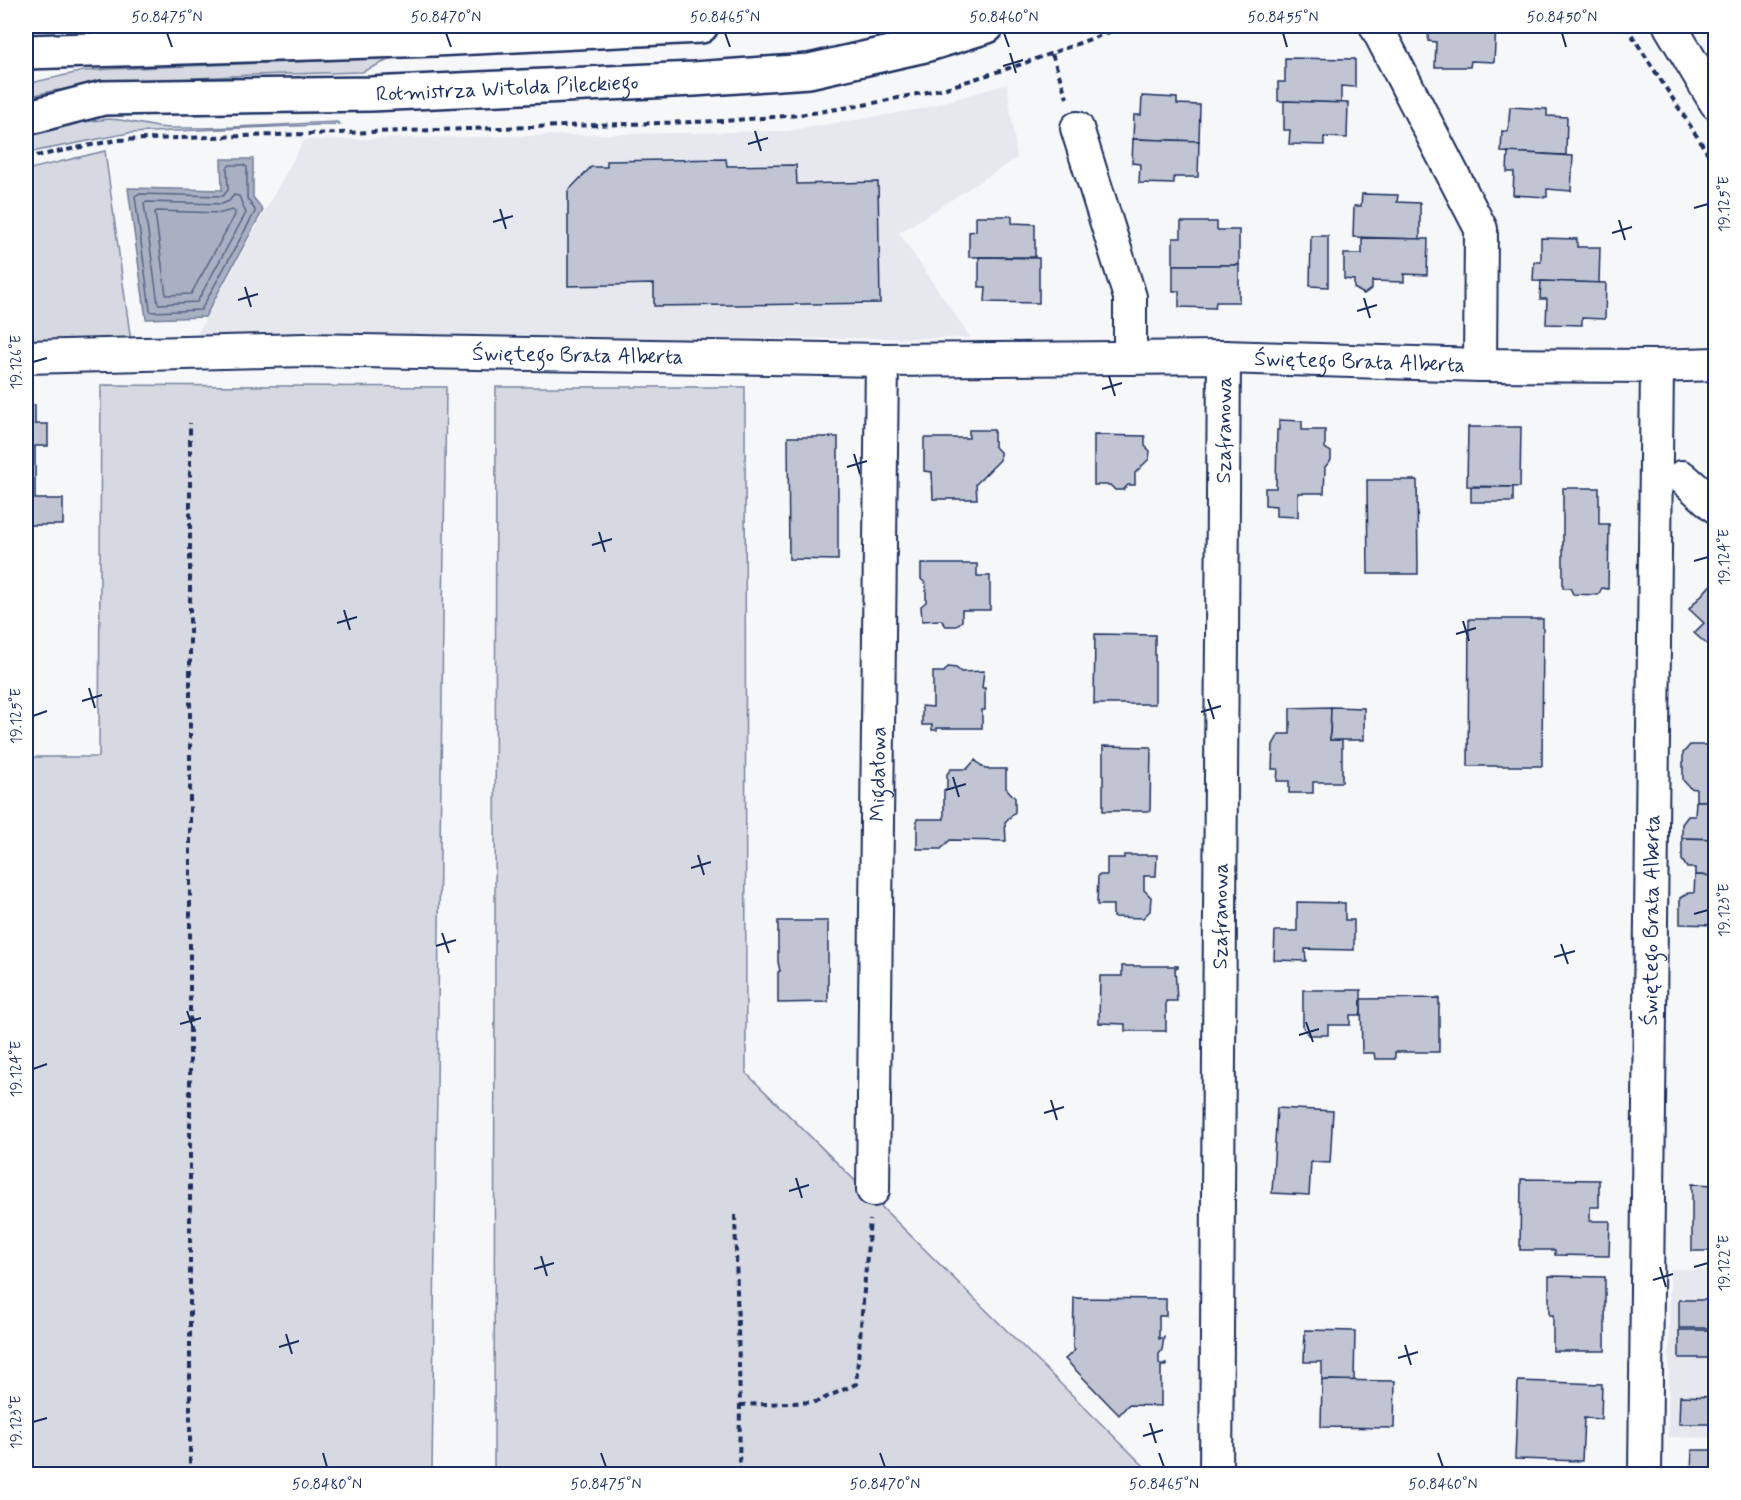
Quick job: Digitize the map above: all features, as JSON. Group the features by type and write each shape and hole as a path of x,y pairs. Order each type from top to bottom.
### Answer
{"main road":[{"path":"26,52 370,42 701,26"},
{"name":"Rotmistrza Witolda Pileckiego","path":"26,118 102,98 371,94 694,79 809,71 925,45 987,26"}],"street":[{"name":"Świętego Brata Alberta","path":"1376,26 1481,229 1480,365"},
{"path":"1670,26 1716,103"},
{"path":"1077,128 1130,297 1130,358"},
{"name":"Świętego Brata Alberta","path":"26,357 305,350 882,360 1224,357 1480,365 1716,364"},
{"name":"Szafranowa","path":"1216,1474 1224,357"},
{"name":"Migdałowa","path":"873,1190 882,360"},
{"name":"Świętego Brata Alberta","path":"1645,1474 1657,366"},
{"path":"1682,477 1716,507"}],"path":[{"path":"1626,26 1716,166"},
{"path":"1052,54 1077,128"},
{"path":"190,423 190,1474"},
{"path":"740,1405 816,1402 856,1384 873,1190"},
{"path":"735,1215 740,1405 739,1474"}],"shaded area":[{"path":"26,26 230,26 81,30 26,28"},
{"path":"393,58 362,72 250,75 112,83 26,97 26,84 84,71"},
{"path":"1007,84 1017,158 899,233 971,338 194,340 304,140 787,131 921,109"},
{"path":"109,119 173,128 337,122 340,124 129,133 26,153 26,133 68,124"},
{"path":"105,151 131,342 26,343 26,170"},
{"path":"101,385 446,387 432,1474 26,1474 26,757 99,757"},
{"path":"496,387 745,387 746,1073 1152,1474 494,1474"},
{"path":"1670,1269 1715,1270 1715,1438 1668,1437"}],"water":[{"path":"221,159 253,159 253,197 263,210 205,317 146,319 128,188 222,190"}],"building":[{"path":"1429,26 1496,26 1494,62 1471,61 1470,67 1435,67 1436,42 1428,41"},
{"path":"1285,58 1355,59 1355,87 1341,86 1341,103 1278,101 1278,82 1285,82"},
{"path":"1142,96 1177,98 1177,104 1200,105 1199,141 1133,139 1134,115 1141,115"},
{"path":"1284,101 1348,103 1347,138 1324,137 1324,145 1289,144 1290,130 1284,130"},
{"path":"1510,107 1547,109 1547,116 1567,117 1566,155 1501,152 1502,131 1508,132"},
{"path":"1133,139 1199,141 1198,177 1174,177 1174,184 1139,183 1140,164 1132,163"},
{"path":"1508,152 1573,156 1571,191 1547,189 1547,197 1513,195 1514,172 1507,172"},
{"path":"726,159 727,166 796,165 797,184 878,182 880,303 654,306 654,284 568,286 568,191 591,167 607,167 607,161"},
{"path":"1362,194 1398,195 1397,202 1420,203 1420,239 1353,237 1354,206 1361,206"},
{"path":"976,216 1012,216 1012,223 1035,224 1035,257 969,257 969,232 976,231"},
{"path":"1181,222 1217,222 1217,230 1239,230 1239,265 1173,265 1173,238 1181,238"},
{"path":"1311,236 1328,236 1328,287 1310,286"},
{"path":"1362,238 1428,239 1427,275 1404,274 1404,282 1372,281 1372,288 1364,294 1354,288 1354,280 1344,279 1344,254 1362,254"},
{"path":"1541,238 1577,239 1577,247 1600,247 1599,283 1533,281 1534,262 1541,262"},
{"path":"979,257 1039,258 1039,303 985,302 986,287 979,287"},
{"path":"1173,265 1239,265 1239,302 1216,302 1215,308 1179,307 1179,291 1173,291"},
{"path":"1541,281 1606,283 1605,319 1582,318 1582,325 1546,324 1547,299 1540,299"},
{"path":"26,405 35,405 35,424 48,424 48,446 35,446 35,499 63,499 63,525 26,525"},
{"path":"1279,420 1302,421 1302,430 1325,430 1325,448 1331,452 1331,460 1325,467 1324,493 1298,493 1298,517 1276,516 1276,506 1265,505 1265,488 1276,488"},
{"path":"1716,426 1716,441 1709,434"},
{"path":"1468,427 1521,427 1520,487 1467,486"},
{"path":"969,430 994,430 994,446 1000,452 1000,460 976,484 977,499 933,499 932,472 924,471 924,438 969,438"},
{"path":"1094,435 1145,436 1145,446 1150,451 1149,459 1135,473 1135,485 1128,485 1123,490 1115,490 1110,485 1094,485"},
{"path":"788,437 838,437 838,560 789,559"},
{"path":"1367,480 1417,480 1418,574 1368,574"},
{"path":"1471,487 1513,487 1513,502 1471,502"},
{"path":"1563,488 1599,488 1599,524 1609,524 1608,589 1602,588 1598,595 1573,594 1570,588 1563,588"},
{"path":"921,564 977,564 977,576 990,576 990,610 962,610 962,621 956,626 946,626 941,620 922,621 921,606 926,602 926,584 921,579"},
{"path":"1716,579 1716,642 1711,648 1694,633 1704,623 1689,609"},
{"path":"1469,619 1543,619 1542,766 1468,766"},
{"path":"1095,634 1155,635 1155,704 1094,704"},
{"path":"948,667 956,668 961,672 984,671 982,688 985,688 985,710 982,710 982,728 932,730 932,725 922,725 922,706 933,707 933,672 944,672"},
{"path":"1331,707 1330,740 1342,740 1342,782 1313,782 1313,793 1289,793 1289,781 1277,781 1278,769 1272,769 1273,745 1279,734 1290,734 1290,708"},
{"path":"1331,707 1364,708 1364,740 1330,740"},
{"path":"1690,745 1708,745 1716,754 1716,801 1696,801 1696,789 1690,788 1683,780 1683,753"},
{"path":"1103,746 1151,747 1150,811 1103,811"},
{"path":"975,760 985,769 1006,769 1006,788 1015,798 1015,812 1005,822 1006,841 950,840 941,849 917,849 917,819 944,819 944,790 947,788 947,774 951,769 967,769"},
{"path":"1696,801 1716,801 1716,839 1682,838 1682,824 1688,816 1695,816"},
{"path":"1682,838 1716,839 1716,876 1695,875 1695,868 1687,868 1682,860"},
{"path":"1124,855 1157,855 1156,876 1144,876 1144,890 1151,897 1150,911 1143,918 1113,917 1113,905 1097,905 1098,875 1107,875 1107,858 1124,858"},
{"path":"1695,875 1716,876 1716,925 1680,924 1680,898 1688,893 1694,893"},
{"path":"1297,902 1345,903 1345,920 1354,920 1354,950 1305,949 1306,961 1274,960 1275,931 1297,931"},
{"path":"778,921 828,921 828,1002 778,1003 778,972 780,971"},
{"path":"1122,966 1178,966 1175,968 1177,1001 1166,1001 1166,1031 1125,1031 1125,1024 1099,1023 1100,976 1122,976"},
{"path":"1303,990 1361,990 1361,1015 1350,1015 1350,1025 1328,1025 1328,1035 1308,1035 1303,1027"},
{"path":"1439,998 1439,1052 1395,1052 1395,1059 1375,1059 1374,1053 1362,1053 1361,999"},
{"path":"1277,1108 1333,1111 1330,1163 1311,1162 1309,1195 1272,1193"},
{"path":"1521,1179 1599,1180 1599,1207 1590,1207 1590,1221 1610,1221 1609,1256 1555,1255 1555,1250 1520,1250"},
{"path":"1692,1184 1716,1185 1716,1251 1692,1251"},
{"path":"1549,1276 1605,1277 1605,1351 1553,1351 1553,1315 1549,1315"},
{"path":"1074,1298 1166,1299 1166,1316 1159,1316 1159,1339 1164,1337 1159,1354 1159,1364 1166,1364 1166,1366 1161,1366 1161,1406 1128,1405 1119,1415 1065,1359 1075,1350 1073,1348"},
{"path":"1679,1300 1716,1300 1716,1328 1679,1328"},
{"path":"1305,1330 1355,1331 1354,1381 1322,1380 1322,1362 1304,1362"},
{"path":"1679,1330 1716,1330 1716,1358 1679,1358"},
{"path":"1322,1380 1395,1381 1394,1428 1321,1427"},
{"path":"1518,1381 1602,1384 1601,1419 1584,1418 1582,1461 1515,1459"},
{"path":"1680,1396 1716,1397 1716,1424 1679,1424"},
{"path":"1692,1450 1716,1450 1716,1474 1691,1474"}]}
